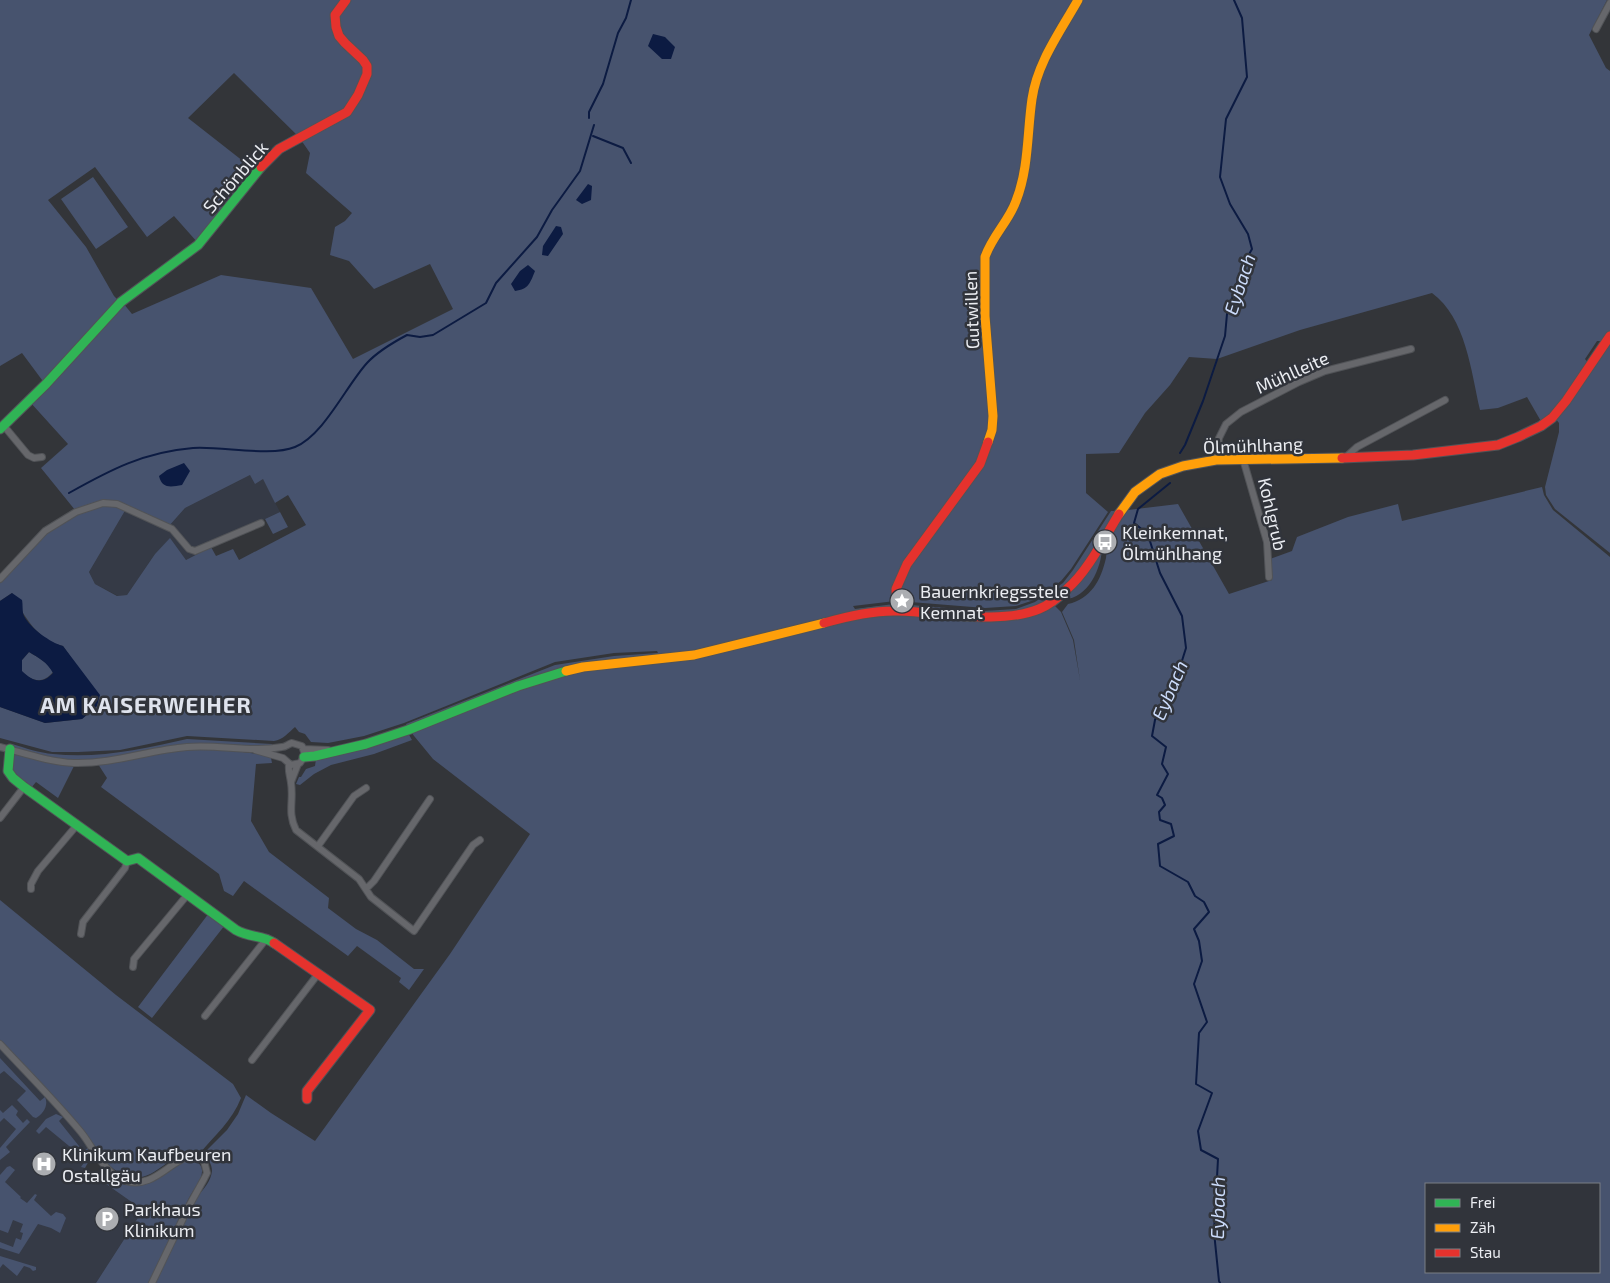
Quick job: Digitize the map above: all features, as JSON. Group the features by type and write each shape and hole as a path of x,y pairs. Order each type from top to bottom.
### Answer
{"street":[{"name":"Schönblick","path":"2,428 46,384 121,302 198,244 267,160 280,149 347,112 352,107 367,72 366,63 343,42 336,32 335,15 346,0"},
{"name":"Gutwillen","path":"897,611 896,589 907,564 980,464 992,430 992,394 984,316 986,257 988,248 1016,202 1022,182 1028,152 1032,99 1039,70 1078,0"},
{"path":"1596,29 1610,3"},
{"name":"Ölmühlhang","path":"302,757 315,756 366,744 408,730 518,686 555,673 583,667 694,655 858,614 897,611 998,617 1039,609 1068,589 1080,576 1124,505 1146,483 1160,474 1183,466 1216,460 1413,455 1498,445 1541,426 1552,418 1566,401 1610,336"},
{"name":"Mühlleite","path":"1216,460 1219,438 1226,424 1241,412 1299,382 1325,372 1411,349"},
{"path":"1346,457 1357,447 1445,400"},
{"path":"2,428 28,455 34,458 42,457"},
{"name":"Kohlgrub","path":"1244,459 1267,542 1270,577"},
{"path":"1,576 45,531 76,512 103,503 117,504 172,529 189,549 195,551 261,523"},
{"path":"291,782 288,775 289,764 284,758 283,752 289,743 295,743 302,746 302,757 291,782 290,812 292,821 300,833 360,879 371,897 414,930 473,845 480,840"},
{"path":"0,747 58,762 98,762 186,747 212,746 255,750 284,758"},
{"path":"255,750 285,747"},
{"path":"10,749 6,769 10,776 127,861"},
{"path":"289,764 302,757"},
{"path":"0,818 24,787"},
{"path":"318,846 354,796 366,788"},
{"path":"366,889 374,881 430,799"},
{"path":"30,889 38,871 76,825"},
{"path":"127,861 138,858 246,936 267,938 370,1010 307,1091 307,1099"},
{"path":"81,934 82,922 125,868 127,861"},
{"path":"133,967 134,959 188,894"},
{"path":"205,1016 267,938"},
{"path":"252,1060 318,974"},
{"path":"0,1044 82,1133 107,1168 125,1182 148,1181 186,1156 193,1156 204,1161 207,1173 152,1283"}],"shaded area":[{"path":"0,0 345,0 333,23 359,57 366,72 351,106 300,138 234,73 188,118 257,172 198,243 174,216 147,237 95,167 48,200 86,247 114,296 120,302 45,384 22,353 0,366"},
{"path":"348,0 1607,0 1589,35 1606,68 1610,71 1610,333 1605,341 1597,341 1585,359 1589,364 1565,401 1542,423 1527,397 1498,408 1480,410 1470,362 1460,331 1453,316 1432,293 1300,330 1217,359 1189,357 1170,385 1145,413 1119,453 1086,454 1086,493 1108,512 1071,569 1061,581 1034,600 1016,606 985,608 898,601 902,578 979,463 905,563 895,601 853,606 855,609 894,604 895,609 694,651 583,665 407,727 406,724 555,665 614,656 658,653 657,651 614,653 555,662 404,723 364,736 328,743 311,742 305,734 299,732 295,727 283,737 274,741 187,736 120,750 78,752 52,752 0,738 0,707 45,723 82,719 97,706 63,646 46,639 32,626 12,593 0,601 0,581 47,533 75,510 41,468 68,444 30,402 123,303 132,314 221,275 311,288 353,359 453,309 430,264 374,289 349,261 330,255 335,227 345,221 352,213 306,173 310,153 301,140 348,113 368,73 344,41 336,23","holes":["250,475 255,484 263,479 275,503 288,495 306,525 239,560 233,549 216,556 211,547 186,560 170,538 155,554 127,595 117,596 95,584 89,572 126,509 169,526 185,508"]},
{"path":"653,34 665,37 675,47 671,59 662,59 648,46"},
{"path":"93,177 128,227 96,249 61,199"},
{"path":"588,184 592,186 591,200 582,204 576,200"},
{"path":"556,226 561,227 563,234 548,256 542,255 543,246"},
{"path":"528,265 535,271 530,282 523,289 515,291 511,284 520,271"},
{"path":"1610,339 1610,553 1555,509 1546,495 1545,487 1559,432 1559,423 1555,418"},
{"path":"184,463 190,471 182,485 168,486 162,483 159,476 167,470"},
{"path":"250,475 263,479 280,512 210,545 211,547 186,560 170,539 155,554 127,595 118,596 95,584 89,572 126,509 169,526 185,508"},
{"path":"1542,487 1544,495 1553,510 1610,557 1610,1283 155,1283 186,1216 210,1178 211,1166 203,1154 227,1130 238,1114 246,1095 315,1141 450,954 530,834 433,759 410,731 556,675 584,669 659,662 862,618 897,614 999,620 1053,604 1061,612 1073,640 1080,680 1074,640 1062,612 1068,604 1083,598 1089,593 1098,581 1106,558 1107,540 1117,520 1120,522 1128,510 1178,504 1229,594 1272,580 1270,559 1292,551 1297,537 1348,517 1398,504 1402,521"},
{"path":"1111,511 1116,511 1096,546 1079,570 1061,591 1051,599 1035,607 997,614 955,613 898,608 898,604 984,611 1016,609 1035,602 1063,583"},
{"path":"280,512 288,527 273,534 265,519"},
{"path":"1102,547 1096,573 1086,589 1079,595 1062,599"},
{"path":"12,593 22,600 23,614 27,621 41,634 63,646 100,695 97,706 82,719 45,723 0,707 0,601","holes":["29,652 51,669 53,673 49,677 37,680 22,671 22,660"]},
{"path":"29,652 42,660 53,672 45,679 33,679 21,671 22,660"},
{"path":"408,733 412,740 374,754 331,765 314,774 300,785 296,784 306,769 315,766 316,759"},
{"path":"187,739 272,744 272,746 212,744 98,761 58,760 11,747 12,744 48,753 87,755 137,749"},
{"path":"212,748 258,754 271,758 272,763 256,764 251,821 269,852 329,898 328,908 356,929 377,940 414,969 424,969 409,990 399,982 401,978 357,946 348,956 244,881 233,896 224,891 219,874 101,787 107,778 98,764 187,749"},
{"path":"12,752 74,766 58,798 36,782 31,788 12,774 9,768"},
{"path":"0,900 116,995 233,1084 241,1098 228,1121 200,1153 188,1153 177,1157 148,1175 137,1178 124,1175 110,1166 84,1132 0,1040"},
{"path":"209,913 225,925 152,1018 138,1007"},
{"name":"Klinikum Kaufbeuren Ostallgäu","path":"0,1047 80,1134 90,1152 89,1162 85,1168 90,1177 106,1184 143,1210 96,1283 0,1283"},
{"path":"0,1058 40,1101 45,1097 45,1109 36,1118 17,1100 26,1091 4,1071 0,1074"},
{"path":"12,1105 18,1111 16,1115 23,1123 27,1119 30,1122 6,1147 10,1152 0,1160 0,1148 16,1129 4,1118 0,1122 0,1110 3,1113"},
{"path":"56,1114 63,1117 59,1121 83,1151 88,1148 90,1158 85,1168 81,1167 86,1160 46,1127 39,1134 36,1131 46,1119"},
{"path":"187,1160 199,1163 202,1170 201,1177 148,1283 96,1283 143,1210 106,1184 90,1177 96,1172 124,1184 142,1185 150,1183"},
{"path":"10,1166 15,1170 5,1182 20,1198 27,1203 35,1194 37,1195 34,1200 51,1216 56,1212 63,1214 66,1218 60,1233 38,1224 19,1254 0,1248 0,1242 13,1247 16,1238 21,1240 23,1233 20,1232 23,1224 13,1220 8,1233 0,1230 0,1175"},
{"path":"0,1256 36,1267 36,1270 33,1271 24,1266 17,1276 3,1264 0,1268"}],"waterway":[{"path":"589,118 589,112 603,84 618,33 626,18 631,0"},
{"name":"Eybach","path":"1180,453 1203,401 1225,336 1227,314 1243,265 1252,249 1248,234 1230,204 1220,177 1226,119 1247,77 1242,18 1234,0"},
{"path":"69,493 128,463 159,453 193,448 273,451 295,447 306,441 325,421 367,363 381,351 407,335 420,337 433,335 486,303 496,283 537,237 552,210 580,171 594,125"},
{"path":"593,136 623,148 631,163"},
{"name":"Eybach","path":"1170,483 1138,509 1134,523 1149,538 1160,573 1182,616 1186,648 1175,683 1163,701 1155,720 1152,736 1166,747 1162,764 1168,774 1157,795 1162,798 1165,805 1159,812 1160,820 1171,824 1174,836 1158,844 1160,866 1188,882 1195,896 1204,902 1209,912 1194,929 1199,941 1202,961 1194,984 1207,1022 1199,1033 1196,1084 1212,1093 1198,1131 1201,1150 1218,1159 1214,1232 1220,1283"}],"traffic: fast":[{"path":"0,429 46,384 121,302 198,245 261,167"},
{"path":"304,757 366,744 408,730 518,686 566,671"},
{"path":"10,749 8,771 24,787 127,861 138,858 236,930 270,940 274,943"}],"traffic: slow":[{"path":"988,442 992,430 993,416 985,316 985,257 1013,208 1020,189 1025,163 1032,99 1039,73 1050,48 1078,0"},
{"path":"1119,514 1135,492 1160,474 1183,466 1216,460 1342,458"},
{"path":"566,671 583,667 694,655 824,623"}],"traffic: jam":[{"path":"261,167 279,149 347,112 358,95 367,74 367,66 339,36 336,27 335,15 346,0"},
{"path":"1342,458 1413,455 1498,445 1518,437 1541,426 1552,418 1566,401 1610,336"},
{"path":"897,611 896,589 907,564 980,464 988,442"},
{"path":"824,623 880,611 989,617 1024,614 1039,609 1057,598 1075,582 1095,554 1119,514"},
{"path":"274,943 370,1010 307,1091 307,1099"}],"place":[{"name":"Kleinkemnat, Ölmühlhang","path":"1105,542"},
{"name":"Bauernkriegsstele Kemnat","path":"902,601"},
{"name":"Klinikum Kaufbeuren Ostallgäu","path":"44,1164"},
{"name":"Parkhaus Klinikum","path":"107,1219"}],"district":[{"name":"AM KAISERWEIHER","path":"146,704"}]}
